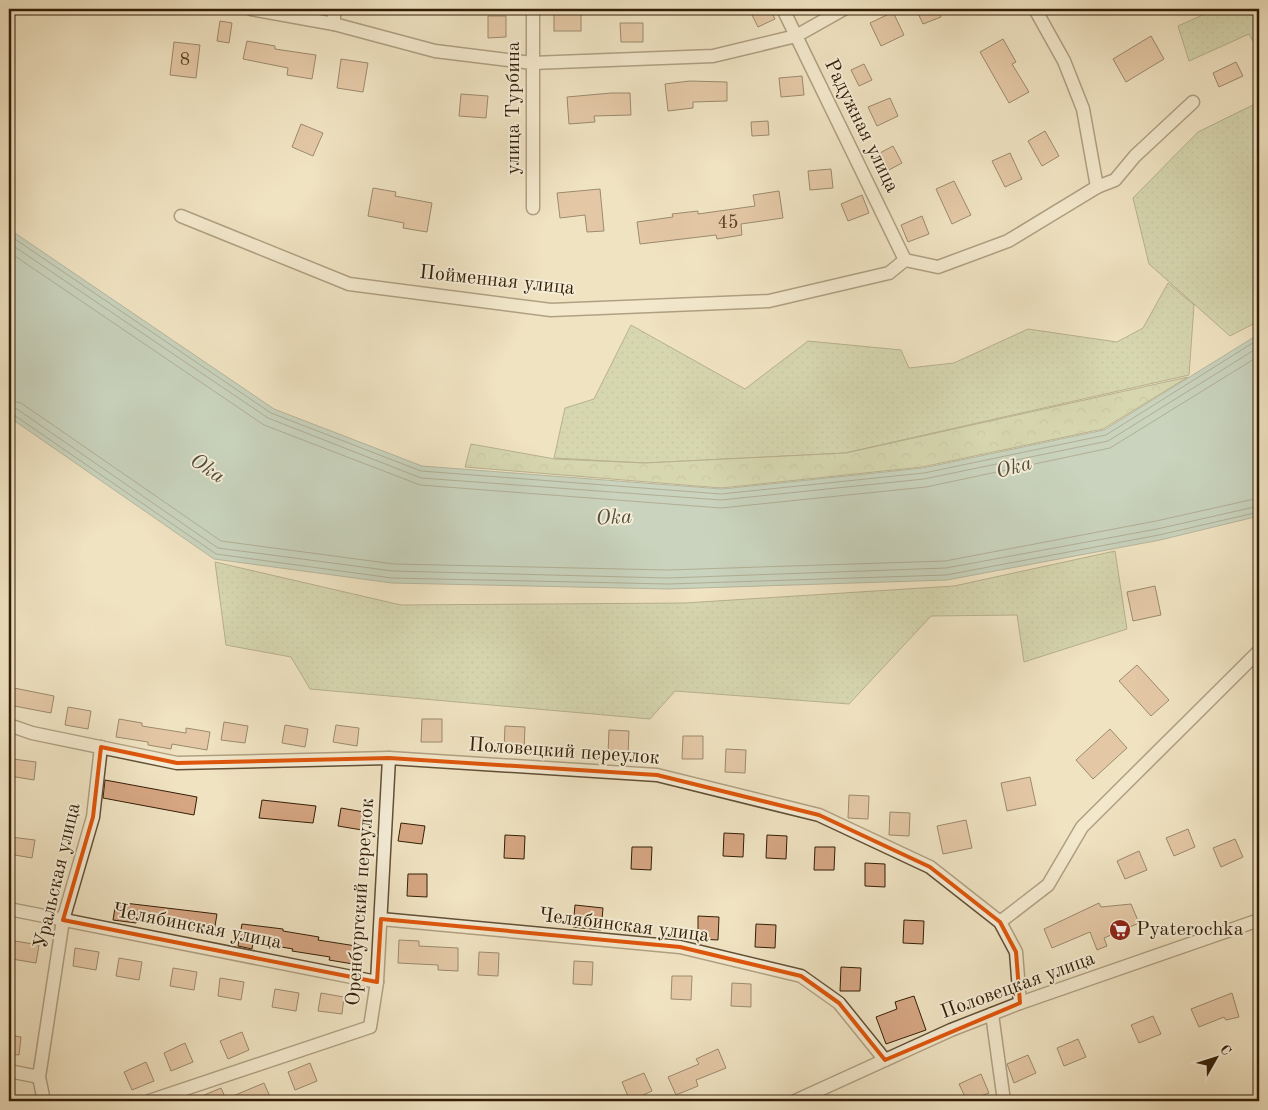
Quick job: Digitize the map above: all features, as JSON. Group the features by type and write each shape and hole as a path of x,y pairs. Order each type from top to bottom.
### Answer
{"street":[{"path":"251,9 334,24 435,51 532,64 712,56 796,36 844,9"},
{"path":"334,9 334,24"},
{"name":"улица Турбина","path":"533,9 533,208"},
{"name":"Радужная улица","path":"783,9 905,260"},
{"path":"1035,9 1064,61 1083,109 1097,187"},
{"path":"905,260 938,267 1008,241 1097,187 1115,180 1135,156 1193,102"},
{"name":"Пойменная улица","path":"181,216 349,284 551,310 769,300 889,273 905,260"},
{"path":"1000,922 1048,885 1082,828 1259,651"},
{"name":"Половецкий переулок","path":"9,726 32,733 177,763 389,758 657,775 819,815 930,867 1000,922 1016,952 1020,1003"},
{"name":"Уральская улица","path":"44,1101 39,1077 62,920 94,817 101,747"},
{"name":"Оренбургский переулок","path":"150,1101 370,1027 377,982 389,758"},
{"name":"Челябинская улица","path":"9,910 377,982"},
{"name":"Челябинская улица","path":"381,919 680,947 801,976 839,1003 885,1060"},
{"name":"Половецкая улица","path":"795,1101 885,1060 1020,1003 1259,920"},
{"path":"992,1014 1004,1101"},
{"path":"9,1071 39,1077"}],"highlighted area":[{"path":"101,747 177,763 389,758 657,775 819,815 930,867 1000,922 1016,952 1020,1003 885,1060 839,1003 801,976 680,947 381,919 377,982 63,920 93,817"}],"green space":[{"path":"1216,9 1259,9 1259,52 1249,34 1189,61 1178,26"},
{"path":"1259,102 1259,321 1230,336 1149,264 1133,198 1198,132"},
{"path":"1168,283 1194,305 1189,375 845,453 645,463 554,458 565,408 594,399 631,325 745,389 808,341 901,350 909,368 954,363 1028,329 1117,342 1143,328"},
{"path":"1188,377 1103,429 922,467 721,488 465,467 471,444 555,459 645,463 846,453"},
{"path":"1115,551 1127,629 1024,662 1017,615 931,616 849,704 675,691 650,719 310,689 291,657 226,645 215,562 401,605 685,603 954,586"}],"water":[{"name":"Oka","path":"9,229 274,409 422,466 722,489 923,468 1104,430 1259,334 1259,516 1160,540 947,580 668,589 392,583 214,559 9,417"}],"building":[{"path":"554,9 581,9 581,31 554,31"},
{"path":"749,9 770,9 775,19 758,27"},
{"path":"916,9 937,9 941,17 923,24"},
{"path":"893,12 904,35 881,46 870,23"},
{"path":"488,16 506,16 506,37 488,38"},
{"path":"220,21 232,23 229,43 217,41"},
{"path":"620,23 643,23 643,42 621,42"},
{"path":"1151,36 1164,59 1126,82 1113,59"},
{"path":"1003,39 1016,62 1012,64 1029,92 1009,103 980,52"},
{"path":"247,41 275,46 275,49 316,55 312,79 287,75 288,68 243,59"},
{"path":"174,42 200,45 196,78 170,75"},
{"path":"341,59 368,63 363,92 337,88"},
{"path":"1236,62 1243,76 1219,87 1213,73"},
{"path":"864,64 872,80 859,86 851,70"},
{"path":"802,76 804,95 781,97 779,78"},
{"path":"690,81 727,82 727,101 693,102 693,108 668,111 665,84"},
{"path":"630,93 631,115 594,116 595,122 569,124 567,97"},
{"path":"461,94 488,96 486,118 459,116"},
{"path":"890,98 898,116 877,126 868,107"},
{"path":"768,121 769,135 752,136 751,122"},
{"path":"301,124 323,133 313,156 292,147"},
{"path":"1045,131 1059,156 1042,166 1028,141"},
{"path":"893,146 902,163 889,170 880,153"},
{"path":"1010,153 1022,179 1005,187 992,161"},
{"path":"831,169 833,188 810,190 808,171"},
{"path":"954,181 971,215 952,224 936,189"},
{"path":"373,188 396,192 395,196 432,203 427,232 403,228 404,223 368,216"},
{"path":"600,189 604,231 587,232 585,215 560,218 557,193"},
{"path":"779,191 783,218 741,224 742,235 717,239 716,235 640,244 637,222 673,217 672,214 698,211 698,214 755,206 753,195"},
{"path":"862,195 869,213 848,221 841,204"},
{"path":"922,216 929,234 908,242 901,225"},
{"path":"1155,586 1161,615 1133,621 1127,592"},
{"path":"1137,665 1169,700 1151,716 1119,681"},
{"path":"9,687 54,696 51,713 9,705"},
{"path":"68,707 91,711 88,729 65,725"},
{"path":"119,719 142,723 142,726 186,733 186,728 210,732 207,750 172,744 171,749 148,745 148,742 116,737"},
{"path":"422,719 442,719 442,742 421,742"},
{"path":"224,722 248,726 245,743 221,740"},
{"path":"285,725 308,729 305,747 282,743"},
{"path":"336,725 359,728 357,746 333,742"},
{"path":"505,726 525,727 524,750 504,749"},
{"path":"1110,729 1127,748 1093,779 1076,760"},
{"path":"609,730 629,731 628,754 608,753"},
{"path":"683,736 703,736 703,759 682,759"},
{"path":"726,749 746,750 745,773 725,772"},
{"path":"13,759 36,762 34,780 10,776"},
{"path":"1030,777 1036,805 1007,811 1001,783"},
{"path":"105,780 197,797 194,815 103,798"},
{"path":"849,795 869,796 868,819 848,818"},
{"path":"262,800 316,806 313,823 259,818"},
{"path":"341,808 364,812 362,830 338,826"},
{"path":"890,812 910,813 909,836 889,835"},
{"path":"966,820 972,848 943,854 937,826"},
{"path":"401,823 425,826 422,844 398,841"},
{"path":"1188,829 1195,847 1174,856 1166,838"},
{"path":"724,833 744,834 743,857 723,856"},
{"path":"505,835 525,836 524,859 504,858"},
{"path":"767,835 787,836 786,859 766,858"},
{"path":"11,837 35,840 32,858 9,854"},
{"path":"1235,839 1243,857 1221,867 1213,848"},
{"path":"632,847 652,847 651,870 631,869"},
{"path":"815,847 835,847 834,870 814,870"},
{"path":"1139,851 1147,870 1125,879 1117,861"},
{"path":"865,863 885,864 885,887 865,886"},
{"path":"408,874 427,874 427,897 407,896"},
{"path":"116,902 217,914 214,932 137,920 136,923 113,920"},
{"path":"1099,903 1101,907 1131,904 1139,923 1104,938 1107,946 1097,950 1090,932 1052,948 1044,929"},
{"path":"575,905 603,908 601,930 573,927"},
{"path":"698,916 719,917 718,940 698,939"},
{"path":"904,920 924,921 923,944 903,943"},
{"path":"242,924 283,929 283,931 319,937 318,940 356,946 353,964 329,960 330,957 253,942 252,949 238,946"},
{"path":"756,924 776,925 775,948 755,947"},
{"path":"9,940 39,945 36,963 12,959 13,955 9,954"},
{"path":"399,940 419,941 419,946 458,948 458,971 438,970 438,965 398,963"},
{"path":"75,948 99,952 96,970 73,966"},
{"path":"479,952 499,953 498,976 478,975"},
{"path":"119,958 142,962 139,980 116,976"},
{"path":"574,961 593,962 592,985 573,984"},
{"path":"841,967 861,968 860,991 840,991"},
{"path":"173,968 197,972 194,990 170,986"},
{"path":"672,976 692,976 691,1000 671,999"},
{"path":"220,978 244,982 241,1000 218,996"},
{"path":"732,983 751,984 751,1007 731,1006"},
{"path":"275,989 299,993 296,1011 272,1007"},
{"path":"321,993 344,997 342,1014 318,1011"},
{"path":"1232,993 1239,1017 1226,1020 1224,1017 1199,1027 1191,1009"},
{"path":"914,996 926,1030 886,1044 876,1017 897,1009 895,1002"},
{"path":"1153,1016 1161,1034 1139,1043 1131,1025"},
{"path":"242,1032 249,1050 228,1059 220,1041"},
{"path":"9,1035 21,1037 19,1055 9,1054"},
{"path":"1078,1039 1086,1057 1064,1066 1057,1048"},
{"path":"185,1043 193,1062 171,1071 164,1053"},
{"path":"718,1049 726,1068 696,1080 698,1086 676,1095 668,1077 699,1064 696,1059"},
{"path":"1028,1055 1036,1073 1014,1083 1007,1064"},
{"path":"146,1062 154,1081 132,1090 124,1072"},
{"path":"310,1063 317,1081 295,1090 288,1072"},
{"path":"644,1073 652,1091 630,1101 622,1082"},
{"path":"981,1074 989,1093 967,1101 959,1084"},
{"path":"264,1083 272,1101 190,1101 221,1088 226,1099"}],"place":[{"name":"Pyaterochka","path":"1120,930"}]}
